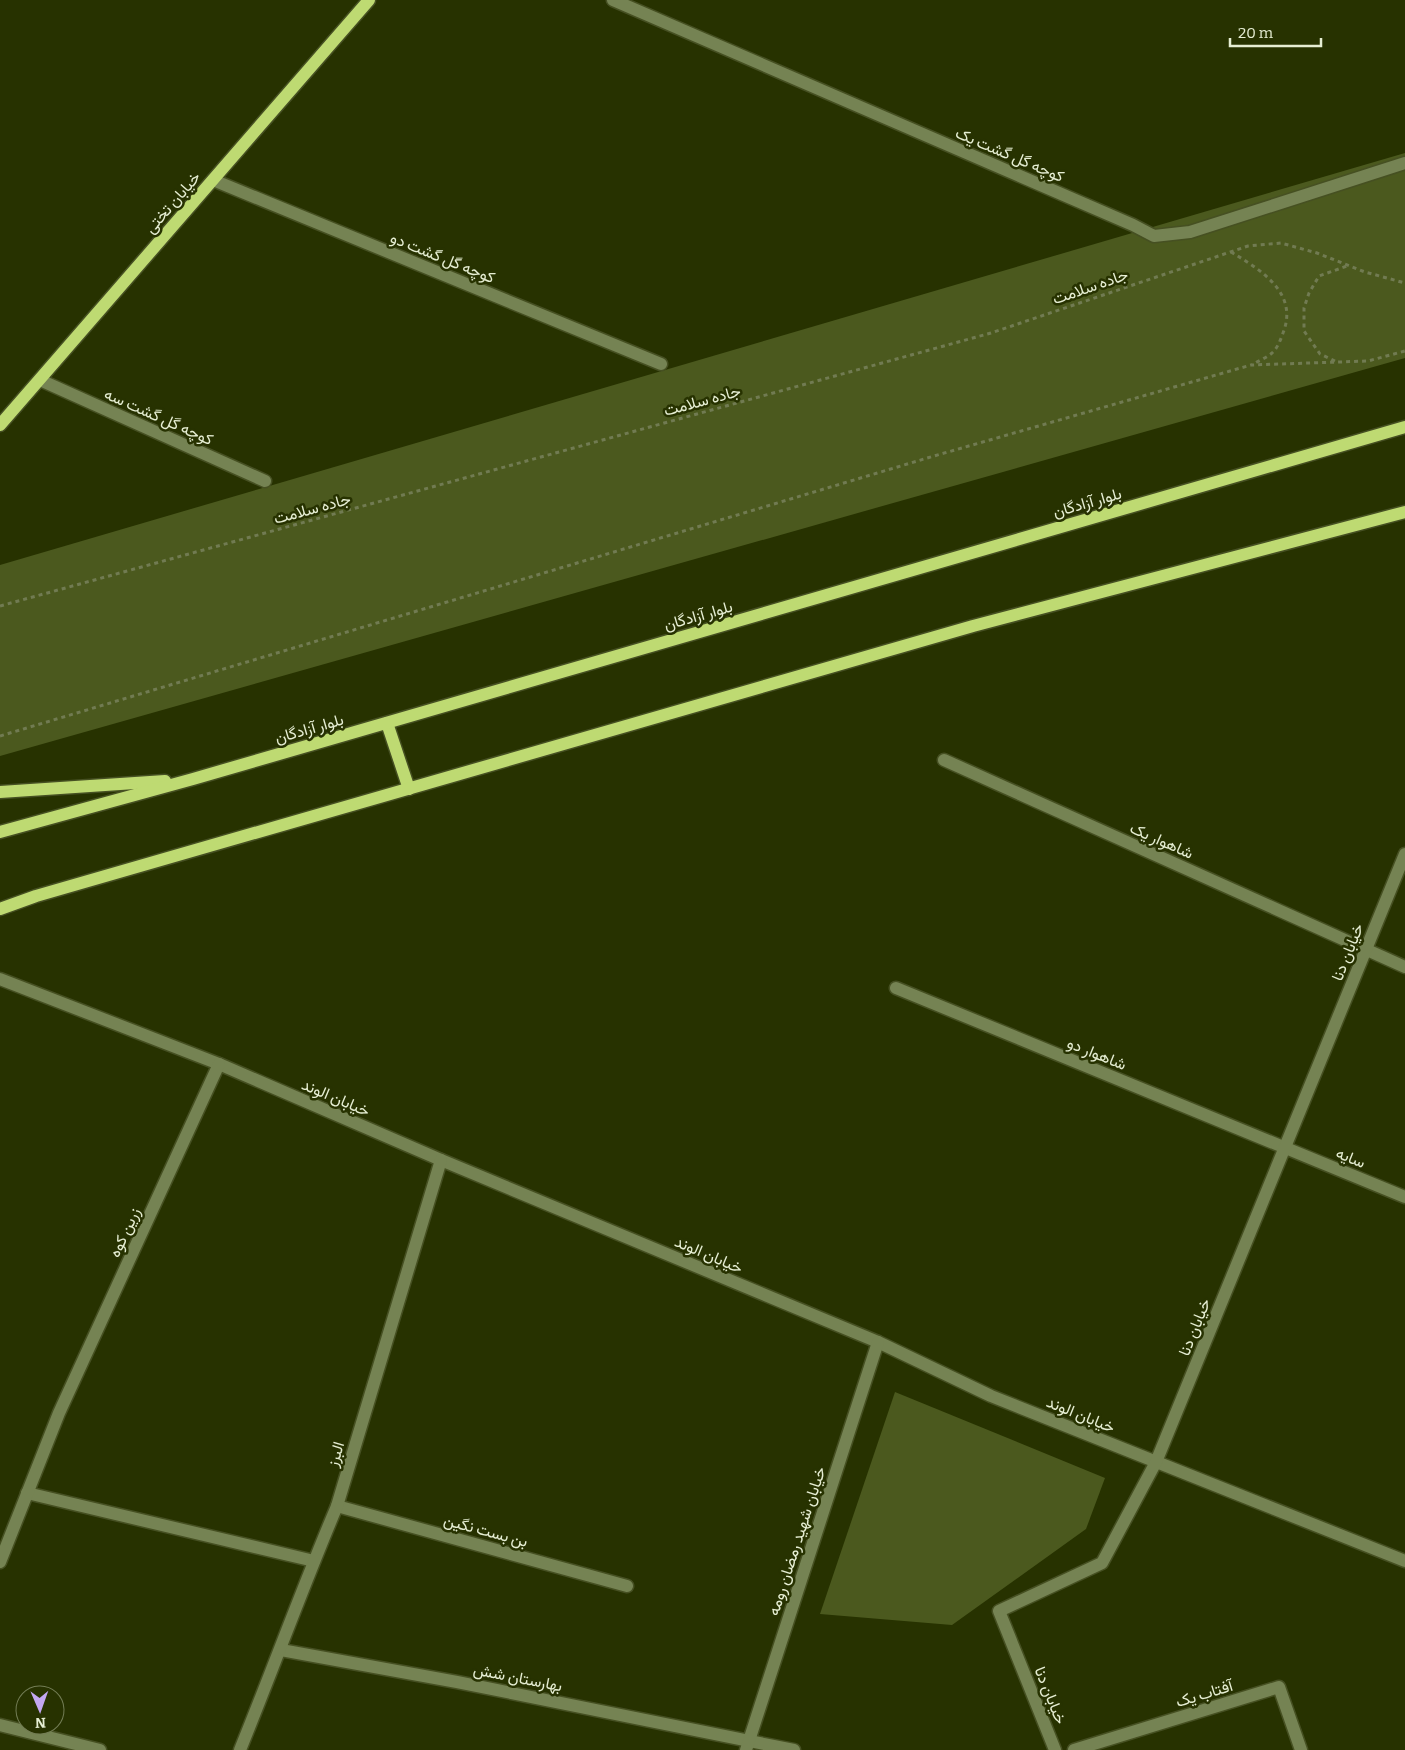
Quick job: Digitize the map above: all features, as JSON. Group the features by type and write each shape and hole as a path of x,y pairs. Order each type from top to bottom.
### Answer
{"main road":[{"name":"خیابان تختی","path":"0,426 369,0"},
{"name":"بلوار آزادگان","path":"0,832 193,779 1405,427"},
{"path":"0,909 36,896 973,626 1405,512"},
{"path":"387,722 409,789"},
{"path":"0,792 193,779"}],"street":[{"name":"کوچه گل گشت یک","path":"613,0 1133,225 1154,236 1190,232 1405,163"},
{"name":"کوچه گل گشت دو","path":"213,180 661,364"},
{"name":"کوچه گل گشت سه","path":"40,380 265,481"},
{"name":"شاهوار یک","path":"944,760 1405,967"},
{"name":"خیابان دنا","path":"1056,1750 999,1611 1102,1563 1156,1462 1405,854"},
{"name":"خیابان الوند","path":"0,979 219,1064 442,1160 878,1342 991,1396 1405,1561"},
{"name":"شاهوار دو","path":"896,988 1285,1147"},
{"name":"زرین کوه","path":"0,1562 58,1413 219,1064"},
{"name":"سایه","path":"1285,1147 1405,1196"},
{"name":"البرز","path":"240,1750 337,1506 442,1160"},
{"name":"خیابان شهید رمضان رومه","path":"747,1745 878,1342"},
{"path":"27,1493 314,1561"},
{"name":"بن بست نگین","path":"337,1506 627,1586"},
{"name":"بهارستان شش","path":"281,1650 467,1684 747,1745 794,1750"},
{"name":"آفتاب یک","path":"1074,1750 1279,1687 1301,1750"},
{"path":"0,1725 100,1750"}],"path":[{"name":"جاده سلامت","path":"0,606 991,333 1248,246 1280,243 1317,253 1365,272 1405,283"},
{"path":"1231,251 1256,267 1286,301 1287,323 1282,336 1273,352 1251,365"},
{"path":"1338,362 1320,354 1304,331 1304,308 1308,293 1319,276 1348,266"},
{"path":"0,736 915,462 1251,365 1368,361 1405,351"}],"green space":[{"path":"1405,153 1405,358 0,756 0,565"},
{"path":"895,1392 1105,1478 1086,1529 952,1625 820,1614"}]}
